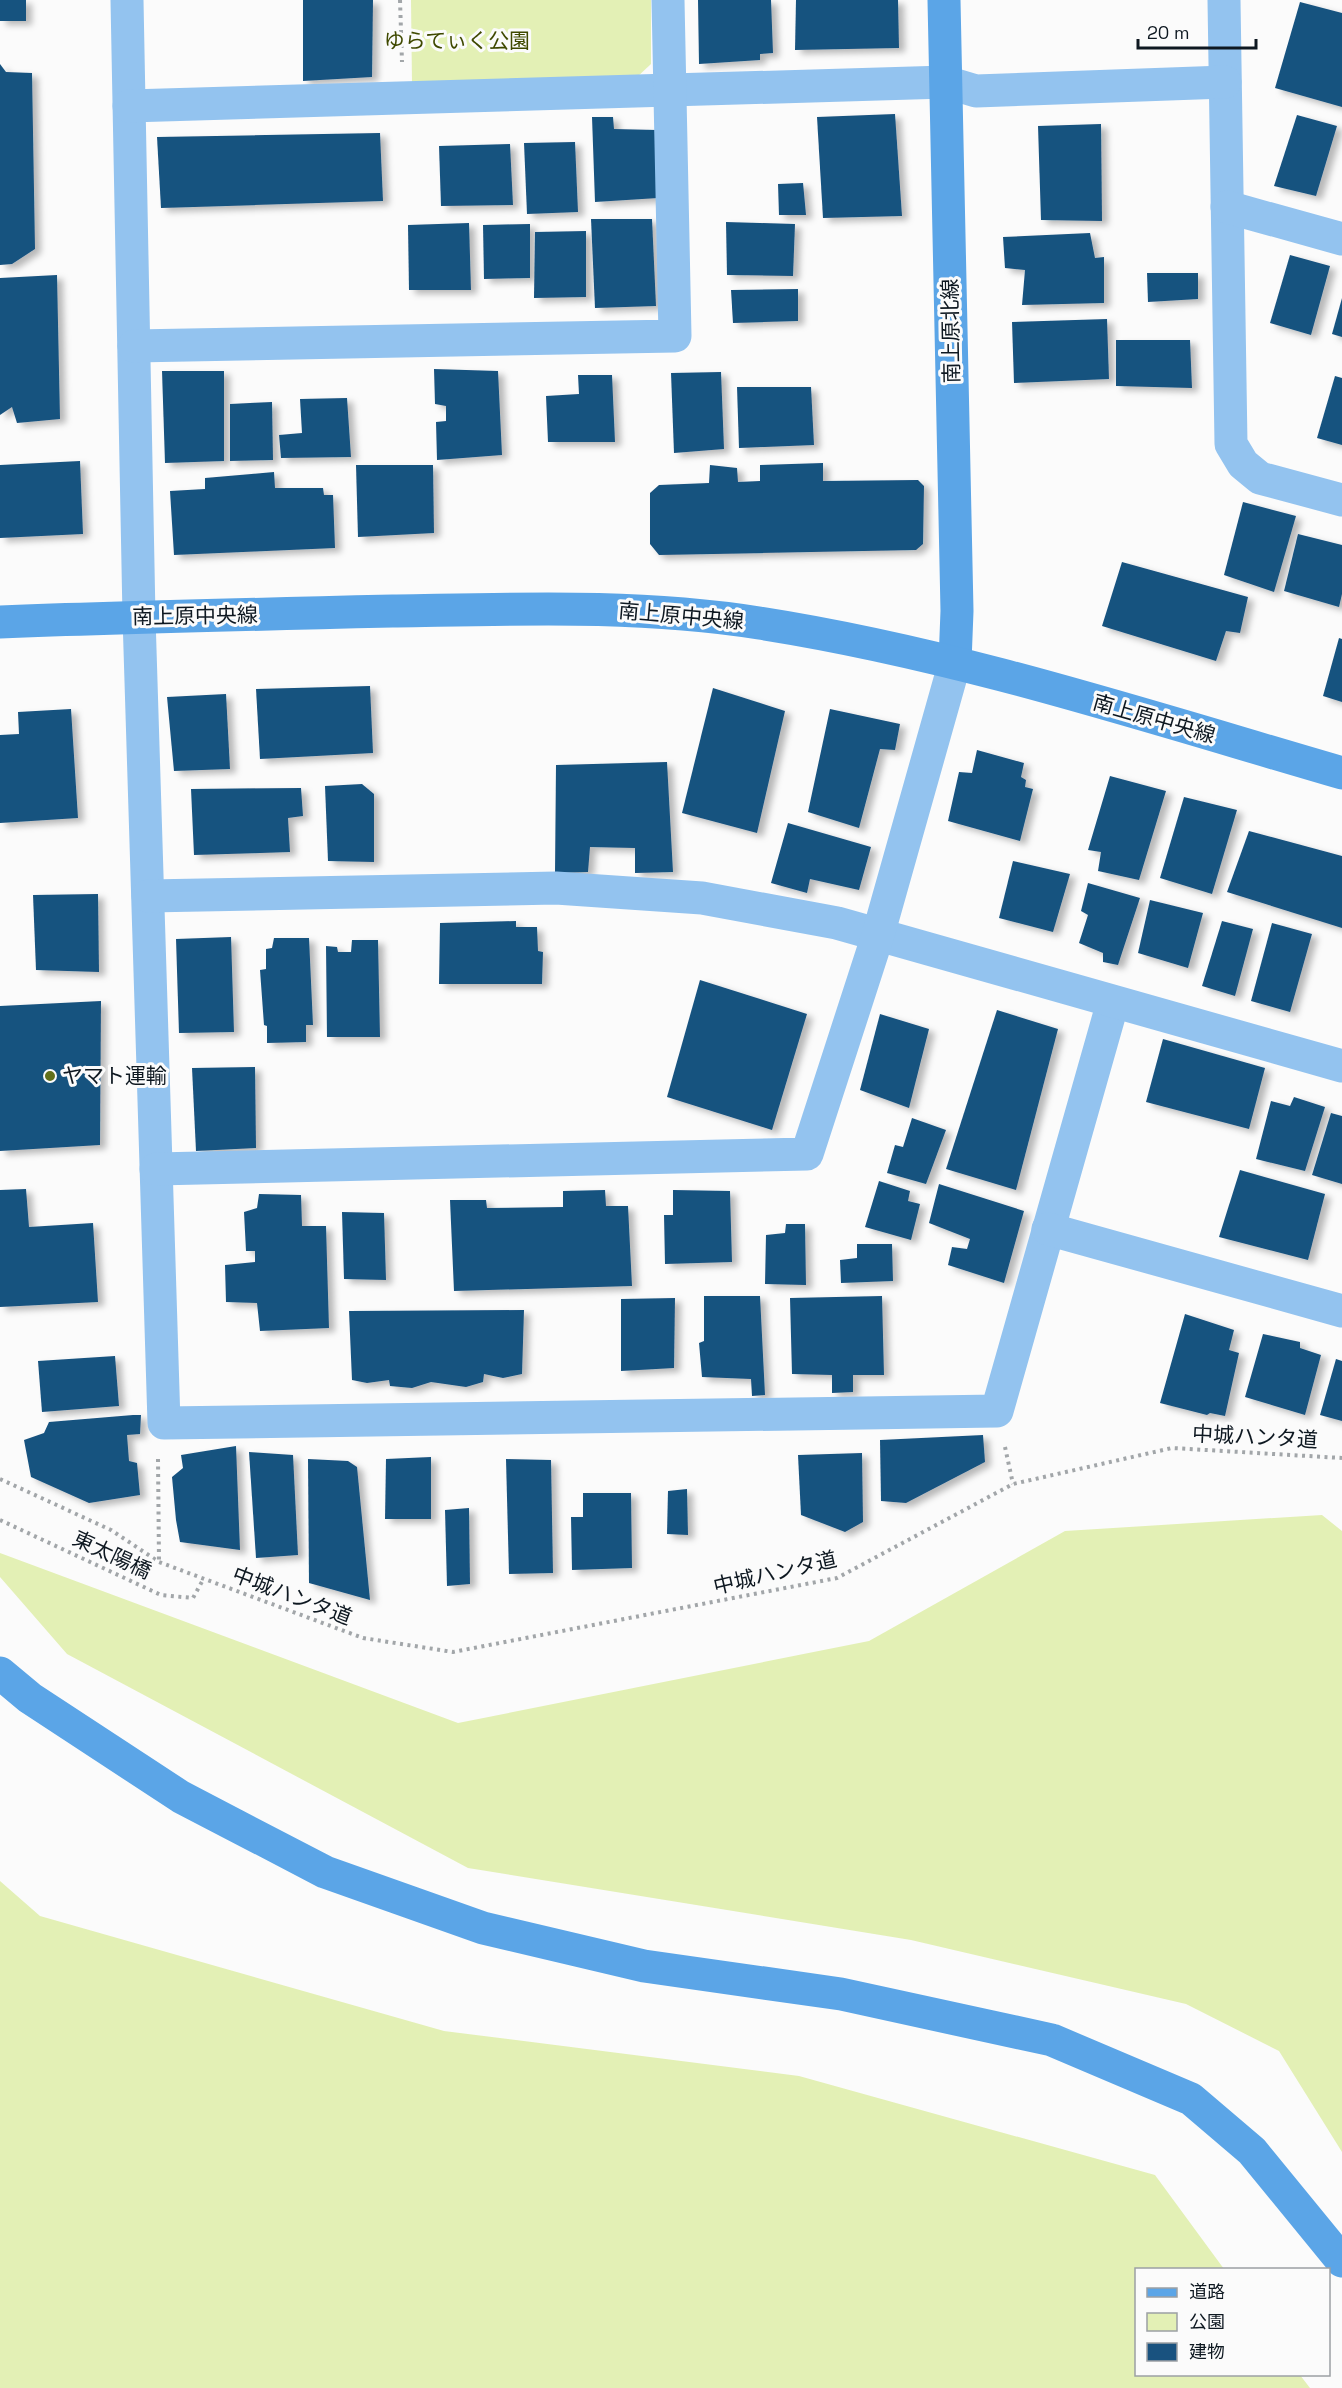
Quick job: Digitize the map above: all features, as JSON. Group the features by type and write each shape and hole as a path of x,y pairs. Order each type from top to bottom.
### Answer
{"street":[{"path":"126,0 139,617 164,1423 997,1411 1113,1002"},
{"path":"134,346 675,336 668,0"},
{"name":"南上原北線","path":"944,0 957,611 955,662"},
{"path":"1224,0 1231,444 1243,464 1260,478 1342,500"},
{"path":"129,106 946,82 976,91 1225,82"},
{"path":"1227,207 1342,239"},
{"name":"南上原中央線","path":"0,622 551,608 655,611 758,623 898,648 955,662 1342,773"},
{"path":"156,1169 807,1154 878,935 955,662"},
{"path":"148,896 556,888 702,898 837,923 1342,1066"},
{"path":"1048,1228 1342,1311"},
{"path":"0,1673 30,1698 181,1797 325,1872 483,1928 644,1966 841,1994 1052,2040 1191,2099 1252,2151 1342,2261"}],"path":[{"path":"400,0 403,98"},
{"path":"159,1562 158,1447 164,1423"},
{"name":"中城ハンタ道","path":"0,1479 111,1530 159,1562 363,1638 453,1652 837,1578 1013,1484 1172,1448 1342,1458"},
{"name":"東太陽橋","path":"0,1520 161,1594 193,1598 204,1578"}],"green space":[{"name":"ゆらてぃく公園","path":"411,0 651,0 651,64 636,78 412,84"},
{"path":"1322,1515 1342,1531 1342,2152 1279,2051 1186,2004 911,1940 468,1868 67,1654 0,1577 0,1553 458,1723 869,1641 1065,1531"},
{"path":"0,1881 40,1916 444,2031 799,2076 1155,2175 1223,2268 1135,2268 1135,2376 1301,2376 1310,2388 0,2388"}],"building":[{"path":"0,0 26,0 26,21 0,21"},
{"path":"303,0 373,0 372,77 303,81"},
{"path":"698,0 771,0 773,53 760,54 760,60 699,64"},
{"path":"796,0 898,0 899,48 795,50"},
{"path":"1300,2 1342,13 1342,107 1275,88"},
{"path":"0,64 6,72 32,73 35,249 12,264 0,265"},
{"path":"895,114 902,216 823,218 817,117"},
{"path":"1297,115 1337,126 1316,196 1274,186"},
{"path":"592,117 613,117 614,129 657,130 658,198 595,202"},
{"path":"1101,124 1102,221 1041,220 1038,126"},
{"path":"380,133 383,201 161,208 157,137"},
{"path":"575,142 578,212 527,214 524,143"},
{"path":"510,144 513,205 441,206 439,146"},
{"path":"803,183 806,215 779,215 778,184"},
{"path":"591,219 652,219 656,306 595,308"},
{"path":"726,222 795,224 793,276 727,275"},
{"path":"469,223 471,290 409,290 408,225"},
{"path":"530,224 530,278 484,279 483,225"},
{"path":"586,231 586,297 534,298 535,232"},
{"path":"1090,233 1095,258 1104,257 1104,303 1022,305 1025,270 1005,268 1003,237"},
{"path":"1290,255 1330,266 1311,335 1270,323"},
{"path":"1147,273 1198,273 1198,299 1148,302"},
{"path":"57,275 60,419 17,423 12,407 0,415 0,278"},
{"path":"798,289 798,321 733,323 731,290"},
{"path":"1342,298 1342,337 1332,334"},
{"path":"1107,319 1109,379 1014,383 1012,322"},
{"path":"1116,340 1190,340 1192,388 1116,386"},
{"path":"434,369 498,371 502,455 437,460 436,422 446,421 446,406 435,404"},
{"path":"162,371 224,371 224,461 165,463"},
{"path":"721,372 724,449 674,453 671,373"},
{"path":"578,375 612,375 615,442 548,442 546,396 579,394"},
{"path":"1335,376 1342,378 1342,445 1317,438"},
{"path":"737,387 811,387 814,445 739,448"},
{"path":"347,398 351,457 281,458 279,435 302,433 300,399"},
{"path":"272,402 273,460 230,461 230,404"},
{"path":"80,461 83,534 0,538 0,465"},
{"path":"823,463 823,481 918,480 924,486 923,544 916,550 659,555 650,544 650,493 659,485 709,483 710,465 737,468 738,482 760,481 760,465"},
{"path":"356,465 433,465 434,533 358,537"},
{"path":"274,472 275,488 323,488 324,495 333,495 335,548 174,555 170,491 205,489 205,478"},
{"path":"1243,502 1296,516 1274,592 1224,575"},
{"path":"1298,534 1342,545 1342,594 1339,607 1284,591"},
{"path":"1122,562 1248,597 1240,633 1226,631 1216,661 1102,626"},
{"path":"1339,638 1342,639 1342,702 1323,696"},
{"path":"370,686 373,753 260,759 256,689"},
{"path":"713,688 785,711 757,833 682,813"},
{"path":"226,694 230,769 174,771 167,697"},
{"path":"71,709 78,818 0,823 0,735 19,734 18,712"},
{"path":"830,709 900,724 895,750 880,749 859,828 808,812"},
{"path":"977,750 1024,763 1021,777 1026,780 1025,787 1033,789 1020,841 948,821 959,772 972,773"},
{"path":"667,762 673,872 635,873 635,848 590,847 588,872 555,873 556,765"},
{"path":"1110,776 1166,791 1139,880 1098,871 1101,852 1088,850"},
{"path":"362,784 374,794 374,862 328,861 325,786"},
{"path":"301,788 303,816 288,818 290,852 194,855 191,789"},
{"path":"1184,797 1237,810 1212,894 1160,878"},
{"path":"788,823 871,847 859,890 810,879 807,893 771,883"},
{"path":"1249,831 1342,856 1342,928 1227,892"},
{"path":"1013,861 1070,874 1053,932 999,918"},
{"path":"1088,883 1140,898 1118,965 1103,962 1103,953 1079,943 1088,915 1081,911"},
{"path":"98,894 99,972 36,970 33,895"},
{"path":"1150,900 1203,913 1188,968 1138,953"},
{"path":"516,921 516,927 537,927 538,951 543,952 542,984 439,984 440,923"},
{"path":"1222,921 1253,929 1235,996 1202,986"},
{"path":"1272,923 1312,934 1290,1012 1251,1001"},
{"path":"231,937 234,1032 179,1033 176,939"},
{"path":"274,938 309,938 313,1025 306,1025 306,1042 267,1043 260,970 266,969 266,949 272,948"},
{"path":"352,940 378,940 380,1037 327,1037 326,946 337,947 338,952 351,952"},
{"path":"700,980 807,1014 772,1130 667,1097"},
{"name":"ヤマト運輸","path":"101,1001 100,1145 0,1151 0,1006"},
{"path":"997,1010 1058,1029 1016,1190 946,1169"},
{"path":"880,1014 929,1029 909,1108 860,1090"},
{"path":"1163,1039 1265,1068 1249,1129 1146,1102"},
{"path":"255,1067 256,1148 196,1151 192,1068"},
{"path":"1294,1097 1325,1107 1305,1171 1256,1159 1271,1101 1290,1106"},
{"path":"1331,1113 1342,1116 1342,1184 1312,1175"},
{"path":"912,1118 946,1130 926,1184 887,1173 895,1145 903,1147"},
{"path":"1240,1170 1325,1194 1308,1260 1219,1237"},
{"path":"879,1181 910,1191 908,1201 920,1204 911,1240 865,1227"},
{"path":"939,1184 1024,1211 1004,1283 948,1265 952,1247 967,1249 970,1239 929,1223"},
{"path":"26,1189 29,1227 93,1223 98,1302 0,1307 0,1190"},
{"path":"605,1190 606,1206 628,1206 632,1286 454,1291 450,1200 486,1200 487,1208 563,1207 563,1191"},
{"path":"673,1190 730,1191 732,1262 665,1264 664,1215 673,1215"},
{"path":"259,1194 301,1195 302,1226 326,1226 329,1328 260,1331 257,1303 226,1302 225,1265 255,1262 255,1251 246,1251 244,1212 257,1208"},
{"path":"342,1212 384,1213 386,1280 344,1279"},
{"path":"786,1224 805,1224 806,1285 765,1284 766,1235 785,1233"},
{"path":"857,1244 892,1244 893,1281 841,1283 840,1260 857,1258"},
{"path":"704,1296 760,1296 765,1395 752,1396 751,1379 702,1377 699,1343 704,1341"},
{"path":"882,1296 884,1375 853,1375 853,1392 832,1393 832,1375 792,1374 790,1298"},
{"path":"675,1298 674,1368 621,1371 621,1299"},
{"path":"524,1310 522,1374 503,1378 484,1374 483,1382 466,1387 431,1382 412,1388 390,1386 389,1380 367,1383 352,1380 349,1311"},
{"path":"1185,1314 1234,1330 1229,1350 1239,1353 1225,1416 1210,1413 1207,1415 1160,1403"},
{"path":"1263,1334 1300,1342 1300,1348 1321,1355 1305,1415 1245,1397"},
{"path":"115,1356 119,1406 42,1412 38,1361"},
{"path":"1336,1359 1342,1361 1342,1421 1320,1415"},
{"path":"141,1415 140,1434 127,1435 129,1461 137,1463 140,1495 89,1503 31,1477 24,1440 44,1433 49,1422"},
{"path":"983,1435 985,1462 906,1503 881,1501 880,1440"},
{"path":"236,1446 240,1550 180,1542 172,1477 183,1468 181,1455"},
{"path":"249,1452 293,1455 298,1555 256,1558"},
{"path":"862,1453 863,1522 845,1532 801,1515 798,1455"},
{"path":"431,1457 431,1519 385,1519 386,1459"},
{"path":"308,1459 348,1461 357,1467 370,1600 309,1583"},
{"path":"506,1459 551,1460 553,1573 509,1574"},
{"path":"687,1489 688,1535 667,1534 668,1491"},
{"path":"583,1493 631,1493 632,1568 572,1570 571,1517 583,1517"},
{"path":"469,1508 470,1584 447,1586 445,1510"}],"place":[{"name":"ヤマト運輸","path":"50,1076"}]}
